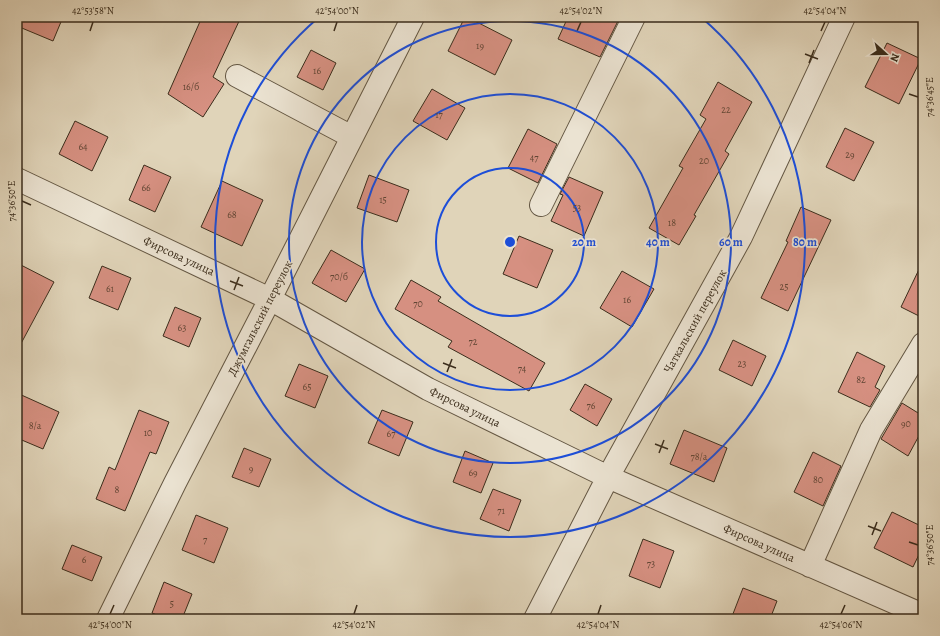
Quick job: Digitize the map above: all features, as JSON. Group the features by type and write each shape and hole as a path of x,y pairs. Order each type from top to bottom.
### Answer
{"street":[{"name":"Джумгальский переулок","path":"108,619 175,483 413,17"},
{"path":"541,205 634,17"},
{"name":"Чаткальский переулок","path":"535,619 608,477 741,237 844,17"},
{"path":"237,76 352,137"},
{"name":"Фирсова улица","path":"17,179 270,299 428,390 608,477 923,615"},
{"path":"810,566 871,430 923,344"}],"building":[{"path":"17,17 63,17 53,41 17,26"},
{"path":"202,17 241,17 213,77 224,84 203,117 168,94"},
{"path":"465,17 512,40 495,75 448,51"},
{"path":"568,17 620,17 600,57 558,39"},
{"path":"887,43 921,59 899,104 865,87"},
{"path":"311,50 336,63 323,90 297,77"},
{"path":"718,82 752,102 725,151 729,154 694,215 696,216 679,245 649,228 683,168 679,166 706,119 700,115"},
{"path":"432,89 465,108 447,140 413,121"},
{"path":"75,121 108,137 92,171 59,154"},
{"path":"845,128 874,142 854,181 826,167"},
{"path":"528,129 557,144 538,183 508,168"},
{"path":"144,165 171,177 155,212 129,200"},
{"path":"369,175 409,190 397,222 357,208"},
{"path":"569,177 603,192 584,236 551,221 563,195 560,194"},
{"path":"222,181 263,200 242,246 201,227"},
{"path":"801,207 831,220 788,311 761,298 788,242 786,241"},
{"path":"519,236 553,250 537,288 503,274"},
{"path":"331,250 365,269 346,302 312,283"},
{"path":"923,261 923,318 901,307"},
{"path":"17,263 54,282 17,351"},
{"path":"102,266 131,278 118,310 89,298"},
{"path":"622,271 654,289 632,327 600,308"},
{"path":"411,280 441,297 438,301 545,363 529,391 448,347 452,341 395,309"},
{"path":"175,307 201,318 189,347 163,336"},
{"path":"733,340 766,356 752,386 719,370"},
{"path":"857,352 885,366 875,387 880,390 870,407 838,392"},
{"path":"299,364 328,376 315,408 285,396"},
{"path":"585,384 612,399 597,426 570,410"},
{"path":"17,393 59,412 43,449 17,438"},
{"path":"902,403 923,416 923,433 921,432 908,456 881,439"},
{"path":"139,410 169,422 156,454 150,452 125,511 96,499 109,467 115,470"},
{"path":"382,410 413,422 399,456 368,443"},
{"path":"684,430 727,448 714,482 670,464"},
{"path":"244,448 271,459 259,487 232,477"},
{"path":"465,451 493,463 481,493 453,482"},
{"path":"813,452 841,466 823,506 794,492"},
{"path":"493,489 521,500 509,531 480,519"},
{"path":"892,512 923,527 923,546 913,567 874,548"},
{"path":"196,515 228,528 214,563 182,550"},
{"path":"643,539 674,551 660,588 629,576"},
{"path":"72,545 102,557 92,581 62,569"},
{"path":"164,582 192,594 182,619 167,619 152,613"},
{"path":"743,588 777,601 770,619 731,619"}]}
